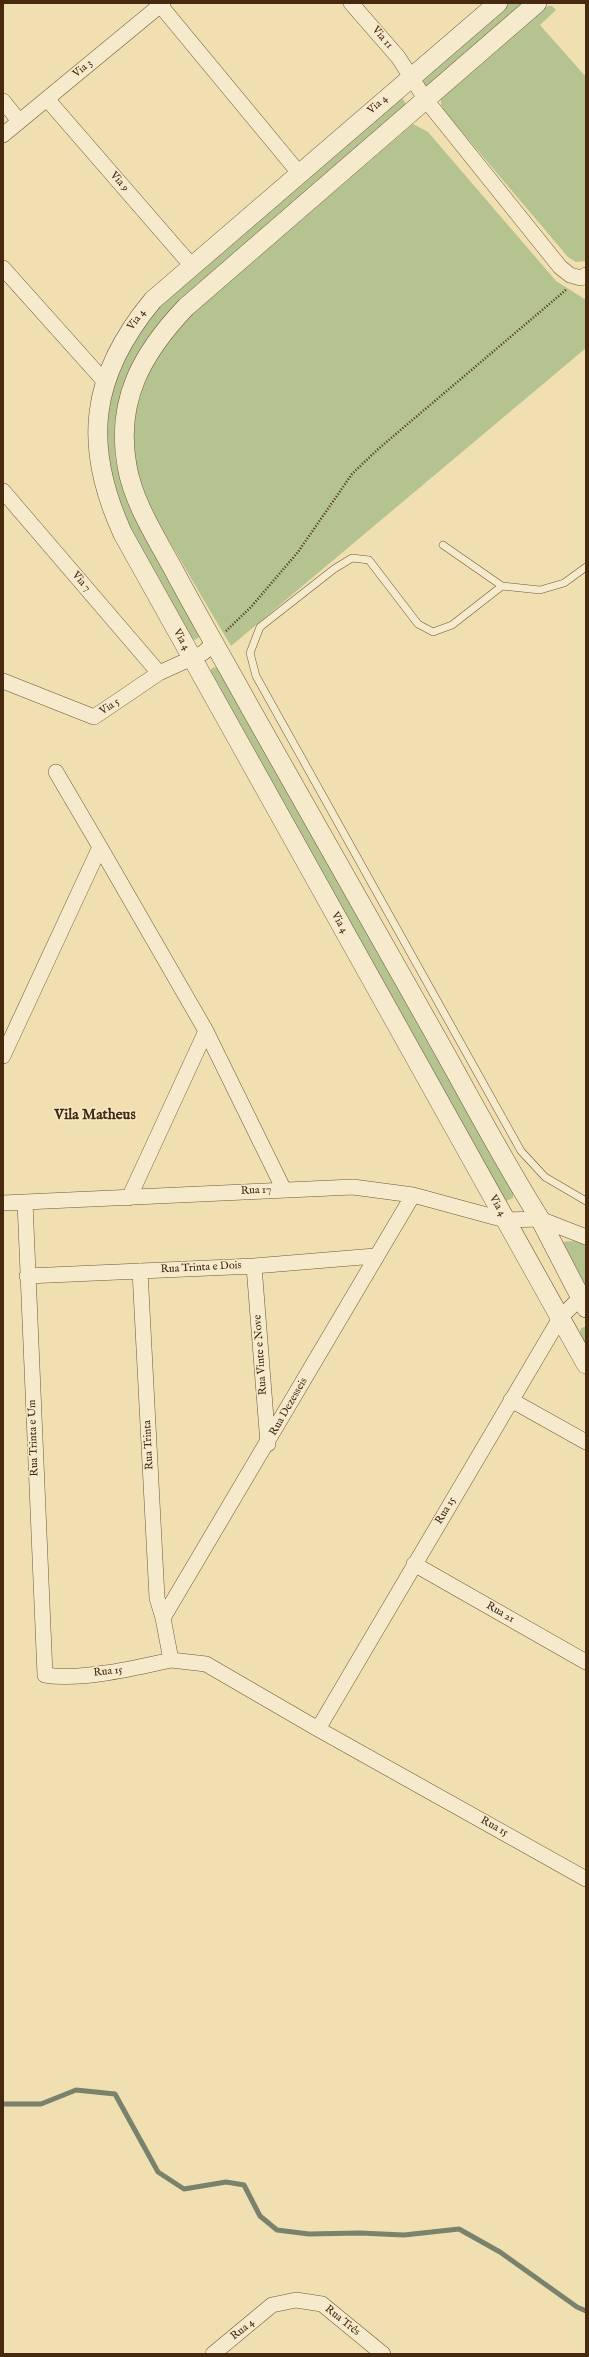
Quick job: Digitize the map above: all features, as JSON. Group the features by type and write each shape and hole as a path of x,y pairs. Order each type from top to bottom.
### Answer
{"street":[{"name":"Via 11","path":"351,3 398,57 426,100 560,267 570,275 584,276"},
{"name":"Via 4","path":"498,3 191,265 153,300 131,326 117,350 105,382 98,420 98,453 112,511 191,659 586,1364"},
{"path":"537,3 186,307 158,338 146,355 133,383 126,408 124,436 127,466 136,496 214,643 540,1219 583,1303"},
{"path":"161,4 299,173"},
{"name":"Via 3","path":"3,135 161,4"},
{"name":"Via 9","path":"47,99 191,265"},
{"path":"3,101 19,121"},
{"path":"3,268 105,382"},
{"name":"Via 7","path":"3,491 159,674"},
{"name":"Via 5","path":"3,680 94,717 159,674 203,653 214,643"},
{"path":"56,772 206,1031 284,1190"},
{"path":"3,1056 100,847"},
{"path":"129,1198 206,1031"},
{"name":"Rua 17","path":"3,1203 353,1187 413,1195 505,1220 540,1219"},
{"name":"Rua Dezesseis","path":"163,1618 268,1444 375,1256 413,1195"},
{"name":"Rua Trinta e Um","path":"24,1202 45,1675"},
{"path":"540,1219 586,1237"},
{"name":"Rua Trinta e Dois","path":"27,1276 254,1266 375,1256"},
{"name":"Rua Vinte e Nove","path":"254,1266 268,1444"},
{"name":"Rua Trinta","path":"140,1271 157,1598 163,1618"},
{"name":"Rua 15","path":"318,1729 560,1318 583,1303"},
{"path":"511,1400 586,1442"},
{"name":"Rua 21","path":"414,1564 586,1662"},
{"path":"163,1618 171,1660"},
{"name":"Rua 15","path":"45,1675 56,1677 122,1671 171,1660 206,1664 318,1729 586,1879"},
{"name":"Rua Três","path":"272,2305 296,2300 322,2304 383,2354"},
{"name":"Rua 4","path":"213,2354 272,2305"}],"lane":[{"path":"443,545 502,586 540,590 564,583 586,567"},
{"path":"502,586 452,625 433,632 418,624 369,560 352,558 334,569 260,627 250,653 256,676 520,1151 545,1177 586,1201"}],"path":[{"path":"214,643 251,607 298,552 352,474 377,450 584,276"}],"green space":[{"path":"509,3 525,3 426,88 422,83 423,78"},
{"path":"548,6 552,6 556,10 540,25 586,77 586,261 576,262 568,257 446,113 441,105 441,99"},
{"path":"402,98 407,105 168,313 144,343 127,376 117,412 115,456 117,467 133,510 159,564 198,633 199,637 195,640 190,638 121,511 105,455 107,413 118,368 153,313 399,99"},
{"path":"413,124 428,132 556,281 586,300 586,348 231,646 149,504 142,486 135,464 133,442 134,420 139,399 147,378 158,358 184,321"},
{"path":"217,667 513,1193 513,1198 506,1201 210,671 212,668"},
{"path":"574,1241 586,1245 586,1291 559,1242"},
{"path":"585,1327 586,1348 579,1335 581,1328"}],"waterway":[{"path":"3,2104 41,2104 76,2090 115,2094 158,2172 184,2189 226,2182 244,2185 260,2216 277,2230 309,2234 360,2233 404,2235 459,2229 500,2252 577,2307 586,2311"}],"district":[{"name":"Vila Matheus","path":"95,1116"}]}
